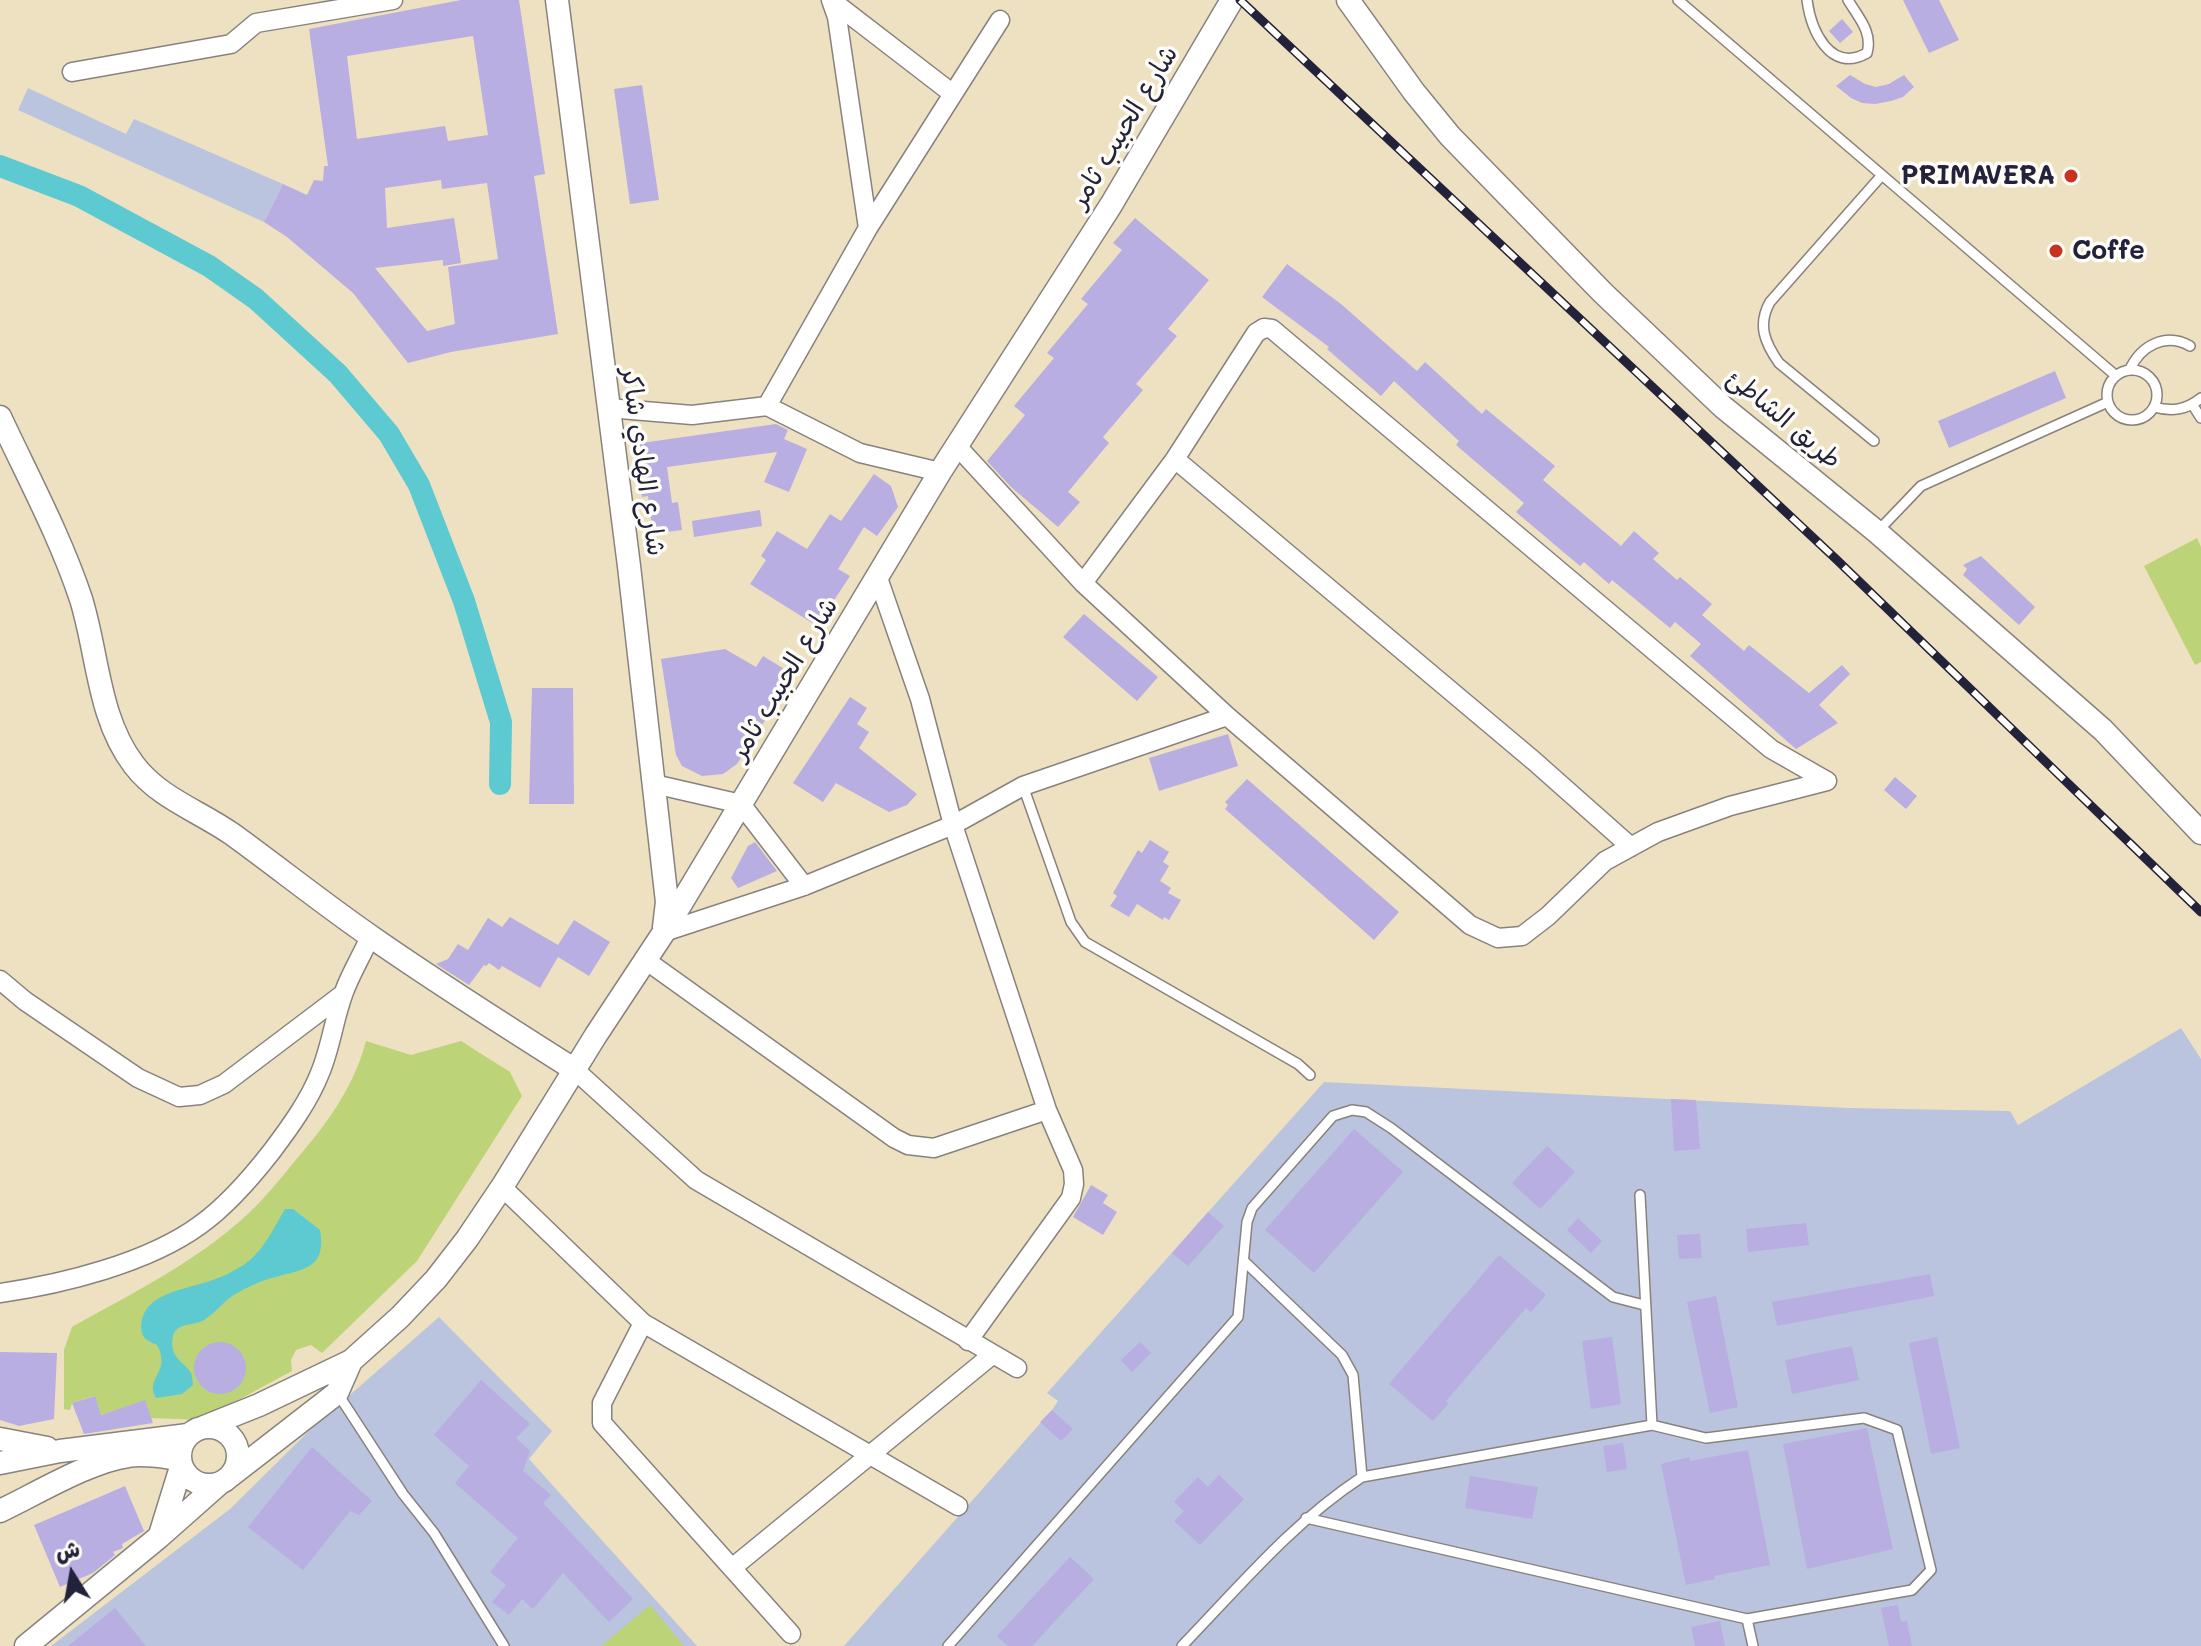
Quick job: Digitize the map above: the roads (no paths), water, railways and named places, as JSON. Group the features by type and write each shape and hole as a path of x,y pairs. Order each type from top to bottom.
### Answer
{"street":[{"path":"72,72 231,44 256,23 296,8 393,0"},
{"name":"شارع الهادي شاكر","path":"557,0 654,784 667,902 664,932"},
{"path":"868,228 837,17 831,0 953,94"},
{"name":"شارع الحبيب ثامر","path":"330,1385 436,1279 502,1187 644,959 664,932 940,472 1111,205 1228,1"},
{"name":"طريق الشاطئ","path":"1355,6 1414,92 1450,136 1603,293 1723,407 1877,532 2103,730 2201,833"},
{"path":"767,406 868,228 1000,20"},
{"path":"957,446 1083,583 1227,716 1470,925 1498,938 1522,936 1548,916 1605,861 1658,832 1730,806 1827,781 1771,749 1272,329 1264,328 1256,333 1175,459 1083,583"},
{"path":"608,408 692,415 767,406 860,453 940,472"},
{"path":"0,417 62,550 81,600 104,700 118,740 134,766 159,790 227,831 370,937 575,1070 696,1180 1017,1368"},
{"path":"1175,459 1534,761 1631,847"},
{"path":"878,578 920,699 953,825 1047,1110 1073,1170 1071,1198 968,1341"},
{"path":"664,932 804,886 953,825 1023,786 1227,716"},
{"path":"654,784 741,804 804,886"},
{"path":"0,1293 41,1287 98,1272 154,1250 198,1227 226,1204 261,1165 305,1102 320,1074 343,994 370,937"},
{"path":"644,959 881,1129 908,1145 934,1148 1047,1110"},
{"path":"0,980 25,1001 138,1078 179,1097 200,1095 224,1084 343,994"},
{"path":"502,1187 643,1323 958,1506"},
{"path":"643,1323 602,1403 602,1423 791,1634"},
{"path":"732,1568 992,1355"},
{"path":"159,1537 180,1463 183,1441 196,1431 330,1385"},
{"path":"26,1646 159,1537 330,1385"},
{"path":"0,1463 218,1428 235,1442 238,1456 225,1479 202,1484 193,1481 180,1463 143,1455 117,1459 86,1470 0,1511"},
{"path":"0,1439 60,1451"}],"lane":[{"path":"1678,0 2115,375"},
{"path":"1807,0 1811,25 1823,43 1843,58 1856,59 1867,53 1870,42 1866,29 1848,0"},
{"path":"1874,441 1779,363 1762,327 1762,316 1770,302 1882,175"},
{"path":"2130,369 2136,356 2161,341 2173,340 2190,346"},
{"path":"2130,369 2145,373 2155,384 2157,392 2154,407 2145,416 2132,420 2117,415 2108,402 2108,388 2115,375 2130,369"},
{"path":"2154,407 2168,411 2201,398"},
{"path":"1877,532 1921,486 2108,402"},
{"path":"2192,404 2201,418"},
{"path":"1023,786 1071,922 1085,942 1298,1064 1310,1075"},
{"path":"948,1646 1238,1317 1247,1222 1252,1208 1333,1116 1352,1110 1366,1112 1613,1297 1644,1305"},
{"path":"1640,1195 1652,1425"},
{"path":"1245,1262 1342,1355 1353,1375 1362,1477"},
{"path":"330,1385 403,1494 434,1533 504,1646"},
{"path":"1182,1646 1306,1518 1362,1477 1652,1425 1706,1438 1864,1418 1897,1430 1931,1570 1912,1590 1747,1619 1306,1518"},
{"path":"1747,1619 1753,1646"}],"water":[{"path":"285,1209 293,1209 320,1230 320,1253 316,1260 310,1266 250,1286 232,1296 204,1320 178,1328 173,1336 173,1350 191,1373 193,1385 182,1394 156,1398 153,1385 160,1368 161,1354 157,1345 146,1339 142,1332 147,1309 162,1297 219,1278 245,1264 265,1243"}],"waterway":[{"path":"0,166 79,196 209,266 256,299 338,374 389,434 419,485 464,601 501,722 500,784"}],"railway":[{"path":"1240,0 1837,560 2201,912"}],"place":[{"name":"PRIMAVERA","path":"2071,176"},
{"name":"Coffe","path":"2056,251"}]}
